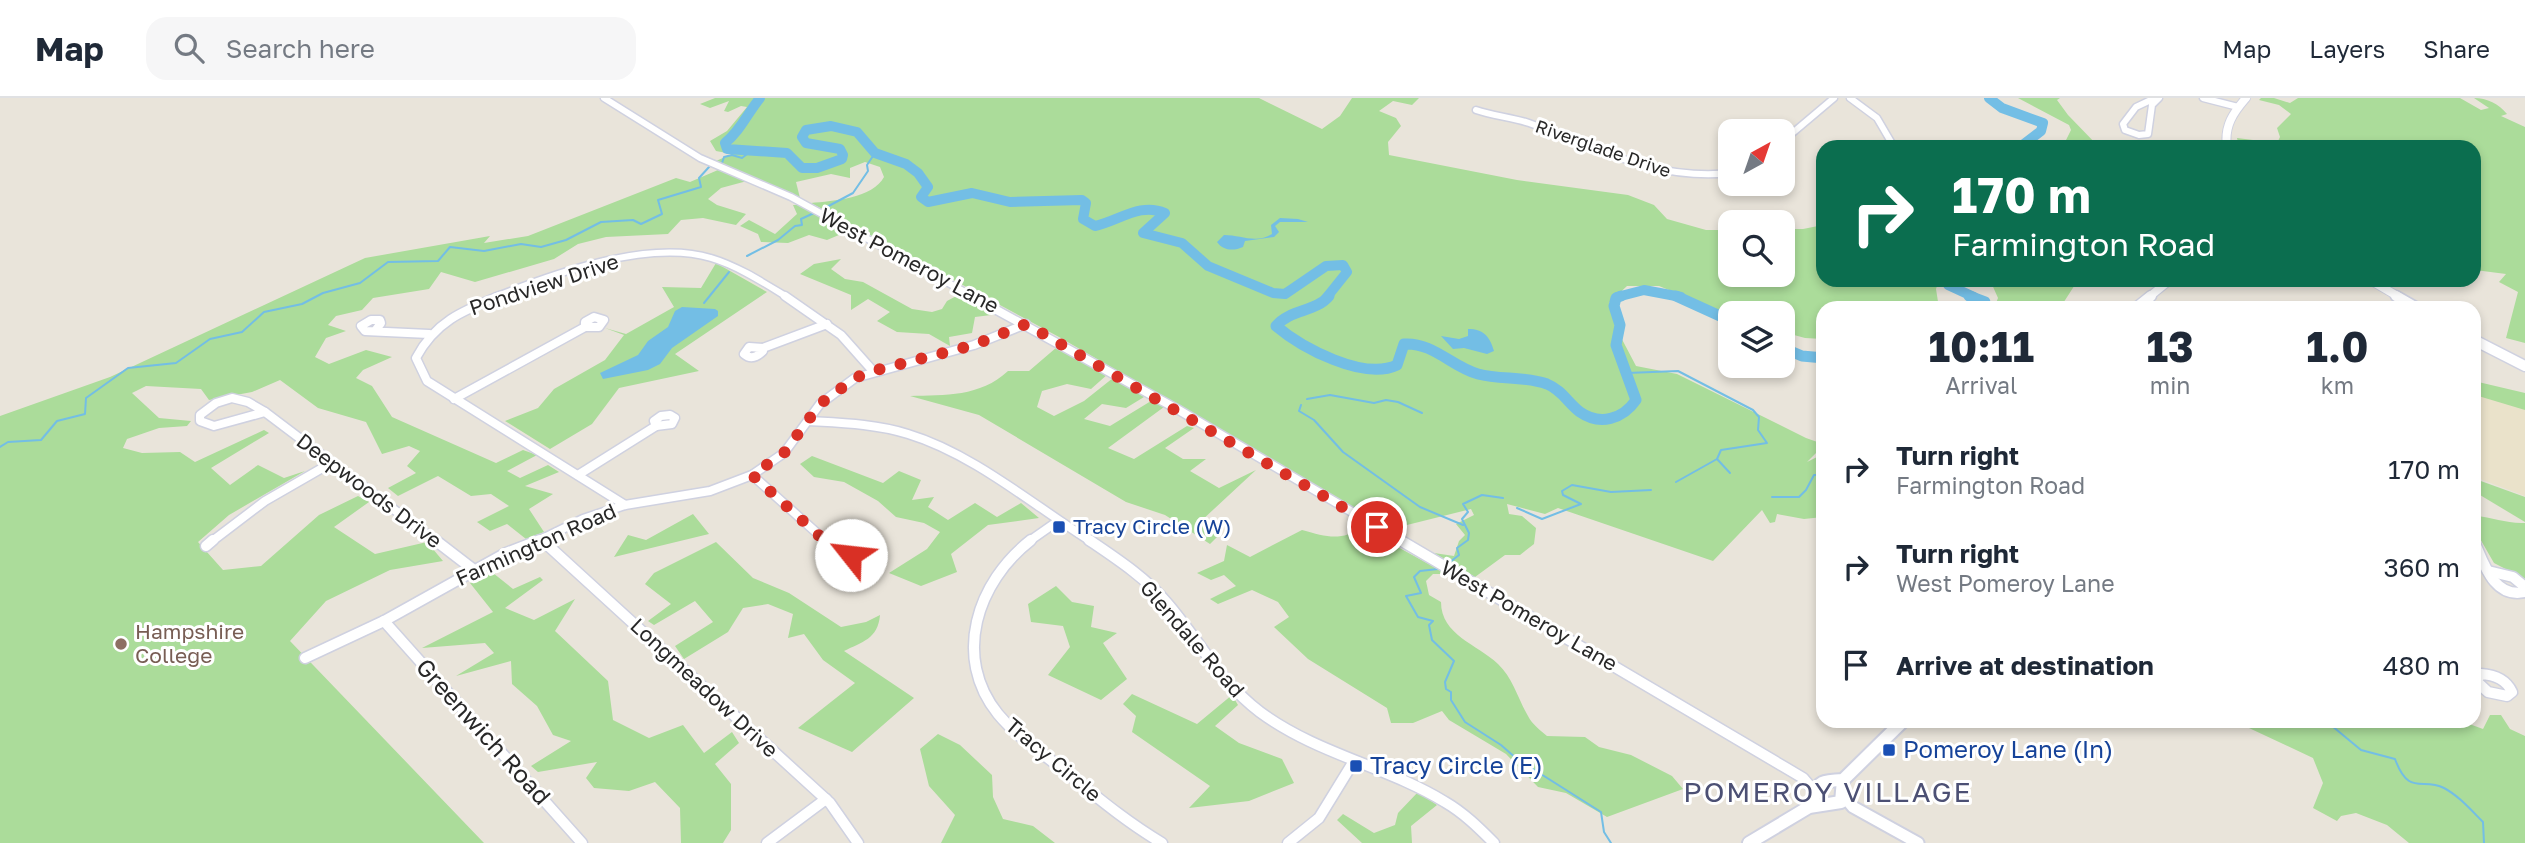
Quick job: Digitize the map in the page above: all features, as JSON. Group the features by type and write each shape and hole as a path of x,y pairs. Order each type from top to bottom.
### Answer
{"main road":[{"path":"2226,140 2225,128 2246,98"},
{"path":"2144,301 2162,287"},
{"path":"2382,287 2405,301"},
{"path":"2481,344 2525,366"},
{"path":"1749,843 1808,807 1838,795 1897,728"},
{"path":"1821,785 1819,799 1838,795"},
{"path":"1821,785 1837,785 1838,795"},
{"path":"1808,807 1821,785"}],"street":[{"name":"West Pomeroy Lane","path":"604,98 699,158 791,197 1026,324 1803,778 1821,785"},
{"path":"1796,130 1834,98"},
{"path":"1850,98 1866,106 1882,120 1891,140"},
{"path":"2157,98 2152,106 2148,134 2139,135 2125,130 2123,124 2132,111 2144,102 2157,98"},
{"path":"2203,98 2238,107"},
{"name":"Riverglade Drive","path":"1476,110 1527,122 1658,171 1704,176 1718,174"},
{"name":"Pondview Drive","path":"429,334 454,314 491,298 620,259 665,253 698,255 724,261 827,324 841,335 873,371"},
{"path":"763,348 827,324"},
{"name":"Farmington Road","path":"305,658 384,621 474,570 583,519 625,505 710,491 752,475 784,453 834,391 873,371 974,345 1026,324"},
{"path":"454,399 585,327"},
{"path":"375,331 429,334 418,352 418,369 427,381 625,505"},
{"name":"Deepwoods Drive","path":"265,412 214,426 200,421 200,415 207,408 229,398 243,398 265,412 474,570"},
{"name":"Glendale Road","path":"808,421 883,429 931,442 961,457 1127,566 1176,613 1222,676 1249,704 1289,731 1354,761 1419,786 1449,802 1494,843"},
{"path":"578,475 656,426"},
{"path":"206,545 265,501 331,463"},
{"path":"752,475 833,548"},
{"name":"Tracy Circle","path":"1058,521 1021,548 1002,567 978,607 972,642 981,688 994,709 1017,732 1138,830 1162,843"},
{"name":"Longmeadow Drive","path":"541,540 826,799 858,843"},
{"path":"2481,556 2488,571 2494,583 2503,590 2515,594 2525,589 2510,576 2488,571"},
{"name":"Greenwich Road","path":"384,621 582,843"},
{"path":"1287,843 1298,838 1324,813 1354,761"},
{"path":"1838,795 1853,807 1918,843"},
{"path":"767,843 826,799"}],"shaded area":[{"path":"2481,391 2525,407 2525,496 2481,479"}],"green space":[{"path":"715,98 1259,98 1322,129 1340,116 1352,98 1419,98 1412,105 1393,101 1379,111 1396,118 1401,126 1388,142 1389,155 1517,180 1628,195 1654,205 1667,219 1706,230 1718,230 1718,287 1795,287 1795,229 1816,226 1816,287 1937,287 1938,301 1816,301 1816,339 1795,335 1795,301 1718,301 1718,310 1659,286 1627,286 1609,303 1615,326 1636,366 1677,374 1816,442 1816,453 1807,462 1816,458 1816,518 1804,519 1777,514 1775,522 1770,523 1762,510 1713,561 1558,508 1545,514 1507,504 1509,514 1522,516 1536,528 1534,544 1520,555 1505,555 1475,577 1434,553 1454,556 1459,541 1465,535 1456,524 1474,515 1471,509 1391,529 1059,337 811,203 852,197 871,190 884,177 880,167 865,162 850,168 850,178 831,174 796,182 800,198 716,161 732,154 716,151 710,141 727,131 747,107 724,111 729,101 710,108 700,104"},
{"path":"2018,98 2060,98 2057,100 2068,115 2092,140 2066,140 2071,130 2069,125"},
{"path":"2274,98 2290,103 2298,98 2460,98 2481,110 2489,108 2474,98 2479,98 2488,100 2507,114 2501,116 2525,127 2525,343 2506,338 2518,292 2499,282 2506,274 2481,271 2481,140 2278,140 2277,128 2291,114 2279,105 2259,100"},
{"path":"718,170 747,181 721,188 708,199 717,205 746,214 736,225 703,218 681,220 668,234 606,237 578,244 554,259 475,282 441,272 429,289 373,298 362,310 336,316 328,325 346,331 326,338 315,357 329,364 366,350 392,357 363,370 356,378 372,386 392,417 496,463 523,450 537,455 507,471 520,478 548,465 559,472 525,486 553,494 529,509 544,532 526,539 507,524 490,531 477,522 509,506 491,494 471,496 438,476 398,496 388,488 416,473 407,466 420,451 409,446 382,454 366,422 318,408 280,380 252,392 209,400 201,389 146,386 132,393 159,418 191,421 187,426 159,428 127,439 123,448 142,453 180,452 195,462 264,430 269,433 211,468 230,485 258,465 284,478 305,471 229,515 198,542 223,570 261,566 319,515 358,496 369,502 334,527 375,554 427,542 443,561 390,570 326,601 290,641 484,843 0,843 0,416 110,377 365,258 490,236 484,243 528,236 676,178 690,182"},
{"path":"793,205 803,205 846,232 827,240 809,235 788,243 761,242 758,234 740,226 749,220 775,234 797,214"},
{"path":"841,259 831,269 845,279 863,282 912,309 932,312 942,309 947,301 960,294 999,314 975,317 972,333 949,337 950,346 929,334 897,332 877,321 890,312 868,299 851,310 851,295 800,274 814,264"},
{"path":"716,263 767,292 675,354 699,371 619,388 592,424 550,449 505,421 538,408 554,389 605,360 624,335 605,328 626,334 674,307 662,287 701,288"},
{"path":"1993,287 2074,287 2064,301 1997,301"},
{"path":"1057,347 1108,374 1091,389 1067,384 1042,391 1037,407 1054,416 1084,401 1113,378 1144,397 1126,408 1102,404 1084,419 1110,426 1151,401 1164,407 1108,448 1134,459 1187,426 1194,428 1165,448 1183,459 1206,459 1190,471 1219,488 1256,470 1200,522 1217,537 1210,544 1165,515 1126,502 979,415 910,396 949,395 986,386 1008,371 1029,371"},
{"path":"2481,383 2525,393 2525,410 2481,397"},
{"path":"812,456 883,483 899,471 921,480 912,500 934,497 928,507 948,520 975,503 997,517 1021,503 1039,518 988,525 951,554 957,572 921,586 889,573 927,549 940,532 924,523 896,517 878,501 844,482 814,477 800,464"},
{"path":"2481,481 2525,497 2525,522 2481,496"},
{"path":"693,514 709,534 614,557 628,535 646,540"},
{"path":"2481,517 2525,523 2525,579 2494,563 2481,540"},
{"path":"1363,528 1447,574 1433,574 1426,581 1429,595 1441,602 1447,623 1453,631 1498,664 1511,682 1530,719 1547,736 1585,737 1599,747 1631,755 1672,776 1683,789 1607,817 1566,793 1538,787 1506,754 1449,720 1442,711 1413,723 1391,723 1387,708 1308,659 1274,627 1289,617 1278,602 1252,590 1218,604 1210,599 1236,586 1224,575 1211,580 1197,573 1224,561 1227,545 1250,557 1302,530 1340,536"},
{"path":"716,542 753,578 789,593 841,627 866,622 880,615 872,635 844,651 914,698 852,752 798,728 855,683 823,660 804,634 788,638 793,614 768,604 743,608 728,632 684,659 675,646 713,622 695,601 654,625 648,621 671,604 645,584 654,573"},
{"path":"493,573 513,589 540,577 543,580 505,608 534,620 575,599 555,631 608,681 613,720 649,738 683,725 704,753 732,732 739,743 715,764 731,784 731,830 723,843 681,843 680,808 655,782 629,791 594,788 586,778 597,762 538,772 531,766 571,741 553,735 537,706 512,684 511,661 456,676 494,653 485,643 422,648 493,612 470,583"},
{"path":"1056,586 1072,602 1094,606 1091,627 1117,633 1103,643 1127,679 1101,700 1048,675 1070,647 1063,626 1031,622 1028,604"},
{"path":"1132,694 1197,724 1232,695 1238,705 1215,726 1239,743 1282,759 1294,783 1249,801 1189,808 1210,786 1132,732 1136,716 1123,704"},
{"path":"2490,715 2501,715 2510,729 2525,736 2525,843 2409,843 2387,825 2356,813 2341,816 2337,821 2313,808 2323,783 2313,758 2249,728 2480,728 2483,729"},
{"path":"938,734 960,745 992,775 993,797 1003,819 1033,826 1055,843 941,843 955,815 929,786 920,749"},
{"path":"1418,792 1437,805 1411,826 1412,843 1362,843 1337,820 1343,814 1374,833 1395,825 1398,813"}],"water":[{"path":"1280,218 1308,222 1280,222 1275,226 1279,232 1274,237 1245,241 1243,247 1236,249 1225,249 1217,242 1224,235 1254,239 1266,237 1272,234 1271,225"},
{"path":"682,307 715,309 718,316 672,348 660,364 648,370 603,379 600,373 638,355 648,341 668,327 675,311"},
{"path":"1468,329 1478,330 1485,335 1494,351 1487,354 1464,348 1453,349 1441,336 1459,339 1468,336"}],"waterway":[{"path":"760,98 725,143 727,149 787,153 802,168 817,168 842,159 843,155 840,149 806,143 802,137 806,130 831,126 857,132 875,153 906,164 918,173 928,187 921,197 928,202 972,193 1010,202 1082,200 1086,203 1083,219 1095,226 1138,211 1156,210 1165,213 1143,233 1182,243 1208,266 1273,293 1285,294 1326,266 1343,265 1347,272 1327,297"},
{"path":"1989,98 2002,108 2043,123 2041,131 2029,140"},
{"path":"722,163 724,157 732,155 742,158 751,151"},
{"path":"823,209 853,193 868,171 867,165 875,153"},
{"path":"0,447 8,442 41,440 57,421 85,414 86,398 128,368 176,363 210,339 242,332 264,312 302,304 323,293 360,283 388,262 438,261 450,247 484,251 521,244 541,247 566,240 601,222 633,220 641,224 662,214 658,200 701,187 699,178 709,167"},
{"path":"747,256 778,240 795,226 802,225 801,219 814,213"},
{"path":"704,303 729,272"},
{"path":"1952,287 1974,297"},
{"path":"1617,297 1644,290 1676,296"},
{"path":"1329,296 1317,305 1288,316 1276,326 1301,344 1334,360 1368,369 1397,365 1404,344 1414,344 1478,374 1547,384 1580,412 1595,419 1618,416 1636,400 1616,345 1620,325 1614,306 1616,298 1621,296"},
{"path":"1676,296 1681,297"},
{"path":"1676,296 1718,315"},
{"path":"1969,296 1982,301"},
{"path":"1795,353 1816,357"},
{"path":"1627,373 1678,371 1753,410 1759,417 1758,430 1767,443 1721,450 1717,459"},
{"path":"1307,399 1330,395 1374,403 1386,400 1398,402 1422,413"},
{"path":"1301,405 1299,411 1314,420 1343,452 1420,507 1463,525"},
{"path":"1676,482 1717,459"},
{"path":"1717,459 1730,473"},
{"path":"1772,497 1799,497 1816,475"},
{"path":"1517,508 1542,519 1581,504 1563,495 1562,491 1572,485 1611,492 1651,490"},
{"path":"1450,562 1459,555 1457,548 1468,540 1469,533 1462,519 1468,512 1463,504 1482,495 1503,498"},
{"path":"1438,569 1420,571 1414,577 1421,593 1406,596 1418,617 1433,621 1429,625 1432,640 1454,661 1445,682 1446,689 1451,692 1451,700 1465,722 1501,745 1517,759 1601,812 1604,832 1611,843"},
{"path":"2334,728 2361,750 2395,759 2400,771 2411,782 2436,785 2455,795 2483,822 2484,843"}],"place":[{"name":"Tracy Circle (W)","path":"1059,527"},
{"name":"Hampshire College","path":"121,644"},
{"name":"Pomeroy Lane (In)","path":"1889,750"},
{"name":"Tracy Circle (E)","path":"1356,766"}],"district":[{"name":"POMEROY VILLAGE","path":"1828,792"}],"route":[{"path":"851,555 850,548 833,548 752,475 784,453 820,404 855,378 974,345 1026,324 1377,527"}]}
